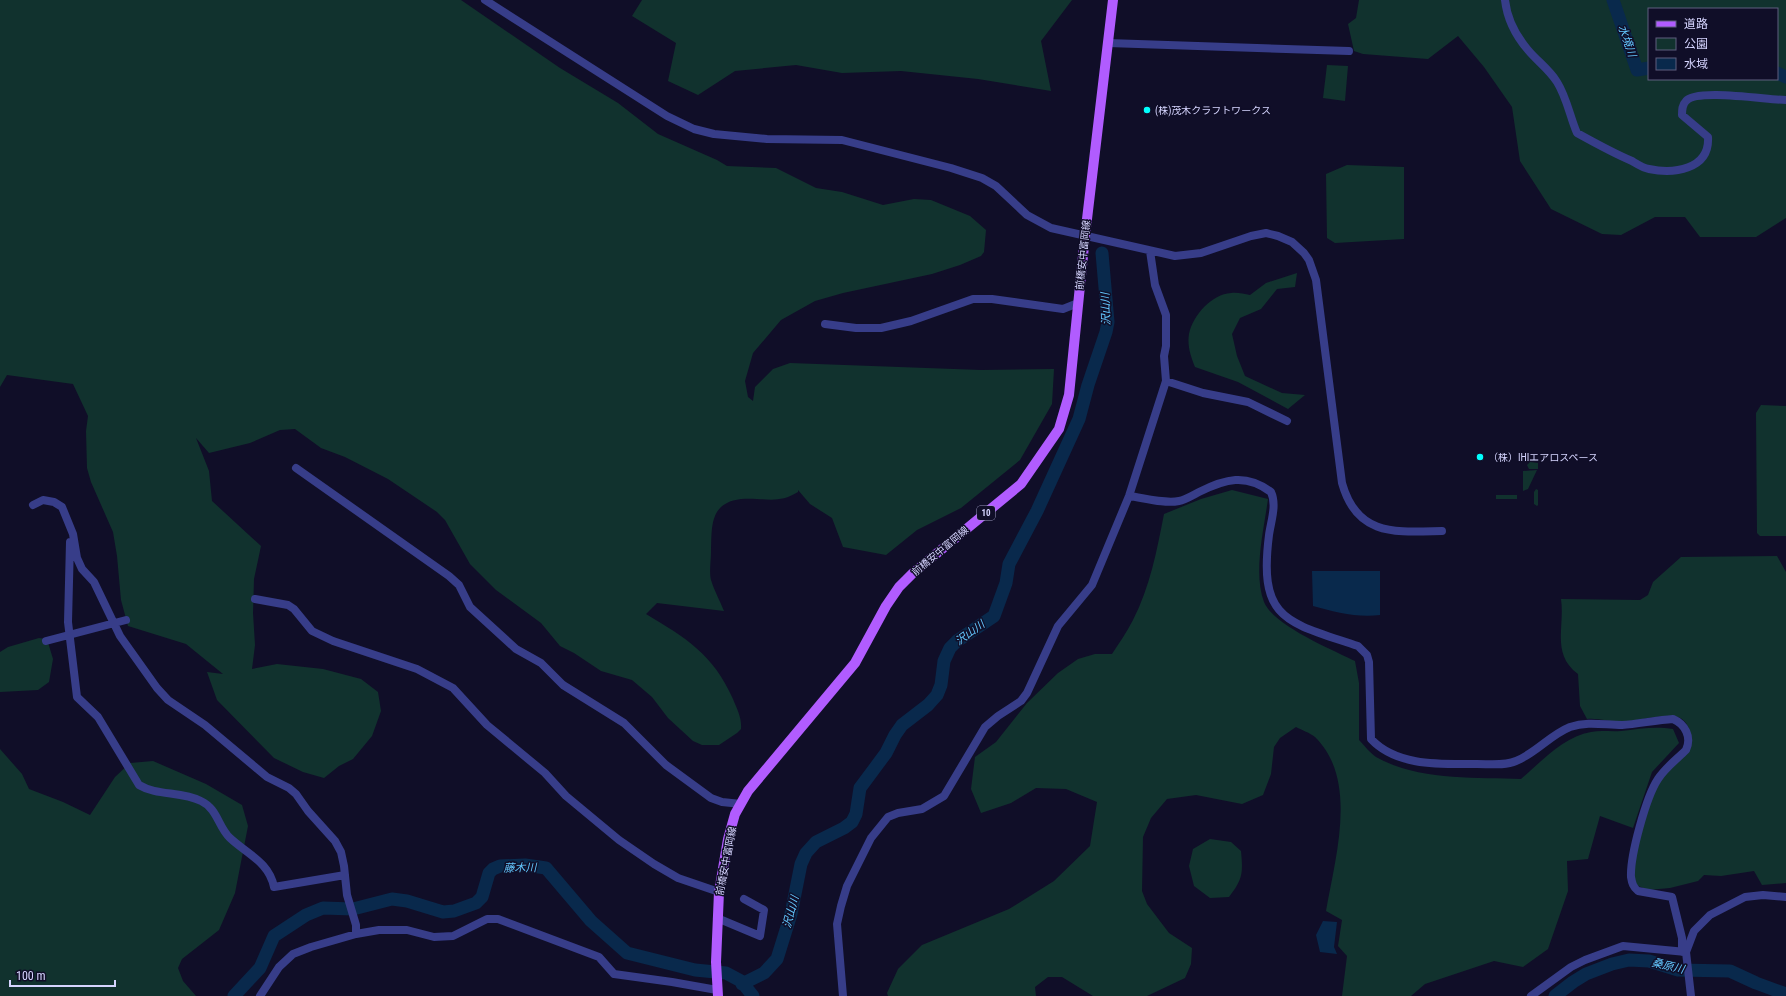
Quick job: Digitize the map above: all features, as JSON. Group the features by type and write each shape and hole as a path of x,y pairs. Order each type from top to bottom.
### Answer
{"main road":[{"name":"前橋安中富岡線","path":"717,991 716,918 719,892 728,839 735,814 748,791 855,664 886,606 899,587 913,573 1021,484 1059,429 1069,395 1085,236 1113,0"}],"street":[{"path":"485,0 667,116 694,130 714,134 767,140 842,140 951,168 982,178 996,186 1027,215 1051,228 1175,256 1201,253 1238,240 1266,233 1292,242 1309,260 1316,280 1342,483 1347,498 1362,519 1370,525 1397,532 1442,531"},
{"path":"1505,0 1510,21 1527,50 1546,67 1557,81 1568,104 1574,128 1577,133 1611,152 1648,169 1677,169 1692,167 1701,160 1707,151 1708,137 1682,116 1682,106 1686,100 1693,96 1722,95 1786,100"},
{"path":"1108,43 1349,50"},
{"path":"843,996 837,924 840,906 847,886 871,838 888,817 898,813 922,809 944,796 985,728 998,716 1021,701 1027,693 1058,626 1092,585 1129,496 1166,381 1164,356 1166,346 1166,315 1155,285 1150,251"},
{"path":"825,324 856,328 881,328 911,321 973,299 992,299 1063,309 1078,304"},
{"path":"1166,381 1203,393 1248,402 1287,421"},
{"path":"296,468 449,576 459,585 470,607 516,649 541,663 563,685 624,723 666,765 711,798 722,802 741,804"},
{"path":"1129,496 1180,501 1216,483 1233,479 1255,484 1271,492 1273,497 1273,510 1267,549 1267,580 1271,596 1277,609 1286,618 1299,625 1363,649 1369,662 1371,739 1378,746 1404,758 1424,763 1444,764 1508,763 1517,761 1551,737 1571,727 1592,723 1622,725 1673,719 1680,722 1688,734 1688,744 1686,750 1658,778 1653,788 1647,804 1632,861 1631,879 1634,888 1638,891 1672,897 1682,938 1691,996"},
{"path":"33,505 43,500 54,502 62,507 70,528 77,558 82,569 94,582 120,636 157,688 168,700 204,725 267,777 296,794 308,811 335,841 341,852 347,895 356,925 356,934"},
{"path":"70,528 68,622 77,697 98,717 139,785 146,790 187,796 209,806 231,839 263,864 270,875 274,887 345,875"},
{"path":"255,599 288,605 294,609 312,631 333,641 413,667 453,688 487,725 545,773 566,796 619,840 654,864 678,878 719,892"},
{"path":"46,641 126,620"},
{"path":"1684,952 1694,931 1716,911 1750,896 1786,897"},
{"path":"716,918 760,936 764,910 744,899"},
{"path":"260,996 280,967 293,954 356,934 379,930 407,930 434,937 453,936 487,919 498,919 599,957 614,974 672,982 717,991"},
{"path":"1531,996 1572,967 1585,960 1623,946 1684,952"}],"green space":[{"path":"0,0 461,0 560,68 618,103 658,134 717,160 727,166 776,168 816,188 842,192 883,205 914,199 931,200 970,216 986,230 984,252 981,256 960,265 932,274 843,293 815,301 781,320 753,353 745,381 748,397 753,401 755,387 773,369 790,363 981,370 1054,369 1052,404 1020,460 961,508 917,530 886,555 843,547 832,518 810,504 798,490 798,492 783,498 770,500 741,499 731,501 723,505 714,518 712,525 710,573 712,584 724,611 657,603 646,614 674,631 697,649 717,670 725,683 739,714 741,729 719,745 702,745 693,741 668,718 652,697 632,680 601,671 574,653 560,646 541,623 496,590 470,564 445,520 437,512 388,479 345,457 321,448 295,429 280,430 250,443 209,453 196,438 209,471 212,501 261,546 254,579 253,613 255,645 252,669 277,664 323,669 361,679 378,692 381,711 372,736 353,759 339,766 324,778 303,772 274,758 217,700 207,672 223,674 186,644 128,626 121,600 113,532 91,482 87,468 86,431 88,416 73,384 7,375 0,387"},
{"path":"642,0 1072,0 1041,41 1051,91 978,79 901,71 842,73 796,65 735,71 698,95 668,81 676,43 632,16"},
{"path":"1359,0 1786,0 1786,218 1756,237 1700,237 1685,217 1655,217 1621,235 1602,234 1551,209 1520,161 1512,107 1484,67 1458,36 1428,59 1363,54 1354,51 1348,24 1356,18"},
{"path":"1327,65 1348,66 1345,101 1323,98"},
{"path":"1347,165 1404,167 1404,239 1335,243 1327,238 1326,174"},
{"path":"1297,273 1295,287 1277,289 1261,309 1240,318 1232,334 1237,356 1245,376 1282,393 1305,395 1288,409 1238,382 1195,367 1189,347 1189,334 1191,327 1199,313 1210,301 1224,294 1236,293 1250,295 1266,283"},
{"path":"1761,405 1786,406 1786,536 1760,536 1757,533 1756,413"},
{"path":"1530,462 1538,463 1538,469 1529,469 1527,465"},
{"path":"1537,470 1528,489 1523,491 1523,471"},
{"path":"1536,489 1538,490 1537,506 1534,504 1534,492"},
{"path":"1232,490 1268,499 1259,565 1259,578 1264,602 1270,611 1291,628 1319,644 1355,661 1359,683 1359,740 1376,757 1393,765 1428,774 1521,779 1562,744 1581,735 1595,731 1617,731 1647,728 1673,729 1679,743 1652,772 1633,828 1600,816 1588,859 1567,861 1568,891 1548,949 1523,967 1494,961 1425,984 1411,996 1342,996 1347,956 1338,946 1342,920 1326,911 1338,844 1340,820 1340,797 1337,775 1328,755 1315,737 1296,727 1280,738 1274,747 1271,774 1263,795 1242,804 1196,795 1167,799 1151,818 1143,837 1142,891 1147,904 1169,933 1192,948 1191,964 1185,978 1147,996 1093,996 1062,977 1048,977 1035,987 1036,996 888,996 887,993 898,969 922,945 1009,909 1054,881 1090,846 1097,802 1066,789 1036,788 1011,803 981,813 971,789 975,757 996,742 1027,703 1058,673 1078,659 1095,654 1112,654 1131,624 1144,595 1156,555 1164,514 1201,499"},
{"path":"1496,495 1517,495 1517,499 1496,499"},
{"path":"1777,556 1786,572 1786,883 1762,885 1754,871 1721,876 1704,875 1698,881 1670,888 1648,890 1636,885 1636,862 1641,833 1659,783 1670,768 1691,745 1690,731 1685,721 1677,717 1670,716 1661,716 1627,722 1587,719 1580,706 1578,674 1570,666 1562,649 1561,599 1640,600 1648,595 1653,582 1681,557"},
{"path":"39,638 47,639 53,659 49,682 38,690 0,692 0,652 8,647"},
{"path":"0,749 22,774 29,789 63,802 90,815 115,777 130,763 153,761 206,784 242,805 248,826 235,893 219,930 182,959 178,968 183,981 196,996 0,996"},
{"path":"1210,839 1231,842 1241,851 1241,876 1229,897 1210,898 1194,886 1189,866 1193,849"}],"water":[{"path":"1312,571 1380,571 1380,615 1355,615 1313,606"},
{"path":"1323,921 1337,922 1334,947 1337,954 1320,952 1316,935"}],"waterway":[{"name":"水境川","path":"1613,0 1637,70 1648,68"},
{"name":"水境川","path":"1778,73 1786,77"},
{"name":"沢山川","path":"742,984 764,973 777,959 791,914 801,864 806,853 816,842 844,828 852,822 856,814 860,788 886,753 895,735 902,725 928,705 937,695 941,685 944,661 950,648 957,641 994,616 1006,583 1009,564 1037,511 1079,419 1088,385 1106,332 1108,322 1102,253"},
{"name":"藤木川","path":"234,996 260,968 274,936 306,915 323,908 353,909 392,899 407,901 443,912 454,911 476,903 482,897 489,873 493,869 500,866 525,865 546,868 591,921 627,953 695,970 726,973 741,981 753,996"},
{"name":"桑原川","path":"1555,996 1586,974 1612,964 1629,960 1649,961 1678,970 1730,971 1756,983 1786,994"}],"place":[{"name":"(株)茂木クラフトワークス","path":"1147,110"},
{"name":"（株）IHIエアロスペース","path":"1480,457"}]}
